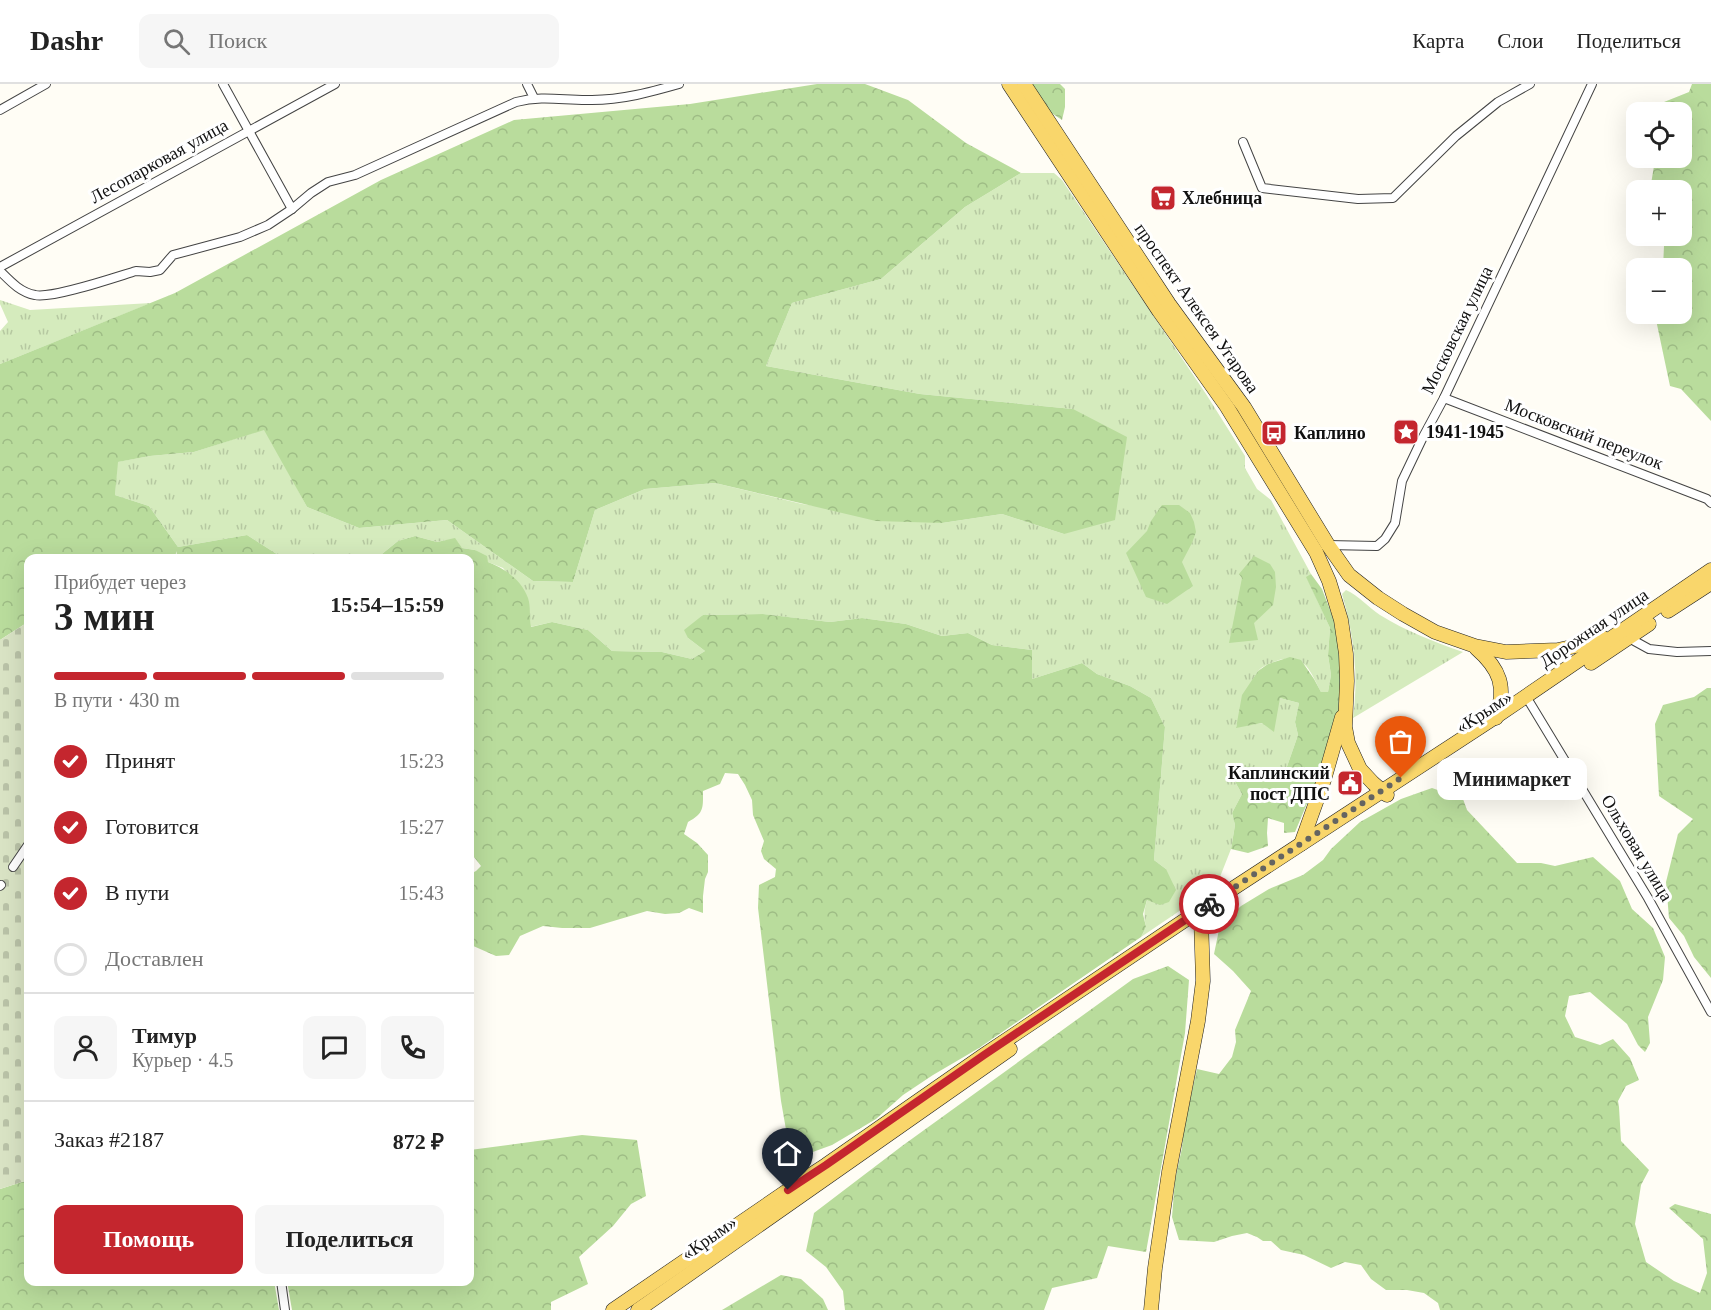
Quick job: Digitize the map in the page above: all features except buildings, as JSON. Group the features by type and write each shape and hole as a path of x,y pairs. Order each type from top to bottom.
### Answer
{"main road":[{"name":"проспект Алексея Угарова","path":"1009,84 1164,307"},
{"name":"проспект Алексея Угарова","path":"1024,84 1227,406 1322,548 1341,620 1346,654 1345,727 1348,743 1360,769 1385,793"},
{"path":"1322,548 1348,575 1378,598 1435,632 1475,646 1506,652 1558,650 1589,643 1644,617"},
{"name":"Дорожная улица","path":"1497,716 1711,570"},
{"name":"Дорожная улица","path":"1666,612 1711,583"},
{"name":"«Крым»","path":"639,1310 1302,844 1489,730 1666,612"},
{"path":"1475,646 1495,667 1500,682 1500,704 1497,716 1489,730"},
{"path":"1302,844 1346,704"},
{"name":"«Крым»","path":"614,1310 984,1055 1385,793 1497,716"},
{"path":"1151,1310 1169,1172 1198,1021 1203,981 1199,915"}],"street":[{"path":"0,110 46,84"},
{"path":"223,84 292,209"},
{"name":"Лесопарковая улица","path":"0,269 335,84"},
{"path":"527,84 534,98"},
{"path":"0,269 18,289 36,296 51,295 136,271 160,270 173,255 240,237 268,225 328,182 355,175 516,102 534,98 592,100 636,96 680,84"},
{"path":"1243,142 1262,188 1358,199 1393,198 1456,136 1498,102 1530,84"},
{"name":"Московская улица","path":"1322,548 1377,546 1385,539 1395,523 1402,481 1444,398 1592,84"},
{"name":"Московский переулок","path":"1444,398 1674,486 1707,499 1711,503"},
{"path":"1629,638 1649,649 1677,652 1711,651"},
{"name":"Ольховая улица","path":"1530,703 1648,898 1711,1012"},
{"path":"13,867 24,851"},
{"path":"281,1286 285,1310"}],"green space":[{"path":"817,84 865,84 908,100 966,143 1021,173 965,207 881,279 792,303 766,366 920,394 1073,409 1127,437 1115,520 1064,534 1002,514 942,523 876,521 715,483 645,489 595,510 573,582 533,581 447,520 359,528 307,507 264,430 194,452 118,462 115,495 149,506 178,547 247,535 277,554 177,554 177,551 176,554 24,554 24,625 0,640 0,364 175,293 381,180 514,120 690,104"},
{"path":"1032,84 1060,84 1065,89 1062,120 1050,112"},
{"path":"1692,84 1711,84 1711,421 1681,389 1670,386 1657,324 1692,324 1692,258 1663,258 1664,246 1692,246 1692,180 1652,180 1654,168 1692,168 1692,102 1664,102 1689,92"},
{"path":"1021,173 1054,173 1062,180 1245,456 1245,468 1257,489 1271,500 1311,574 1307,578 1330,628 1328,655 1331,675 1328,692 1321,692 1310,671 1295,659 1279,660 1258,671 1236,727 1263,723 1280,698 1299,703 1295,722 1298,735 1283,778 1268,782 1257,775 1234,780 1242,794 1232,813 1235,825 1231,849 1218,882 1206,893 1141,937 1146,927 1146,903 1166,869 1154,860 1165,727 1151,698 1130,686 1097,674 1082,663 1032,679 1032,650 992,645 968,633 942,636 906,624 862,618 830,622 762,614 703,615 688,638 705,651 692,659 662,652 612,651 588,630 552,622 530,627 528,599 503,568 488,562 475,550 462,548 446,540 437,542 415,536 398,541 382,554 277,554 247,535 178,547 149,506 115,495 117,462 194,452 265,429 307,507 359,528 447,520 533,581 573,582 595,510 645,489 715,483 802,504 942,523 1002,514 1064,534 1073,409 920,394 766,366 792,303 881,279 965,207"},
{"path":"0,300 30,310 151,303 0,364 0,331 8,322"},
{"path":"1162,505 1179,505 1190,513 1196,532 1182,562 1193,586 1167,604 1146,597 1126,553 1147,531"},
{"path":"415,536 437,542 455,538 462,548 475,550 487,556 488,562 512,576 521,585 529,601 531,627 552,622 588,630 612,651 662,652 692,659 705,651 688,638 684,630 703,615 763,614 830,622 862,618 906,624 942,636 968,633 992,645 1032,650 1032,679 1082,663 1097,674 1130,686 1151,698 1165,727 1154,860 1166,869 1176,890 1169,902 1160,905 1147,900 1143,914 1146,927 1141,937 979,1048 903,1095 876,1119 832,1145 810,1153 799,1150 788,1141 781,1101 758,908 759,885 775,877 776,869 764,859 761,851 764,841 753,815 752,800 738,774 725,773 720,784 703,791 702,810 688,822 684,834 708,855 703,913 689,908 679,913 665,914 647,911 590,928 543,926 520,936 509,955 496,956 474,946 474,872 481,866 474,857 474,554 382,554 398,541"},
{"path":"1254,556 1270,564 1275,572 1276,587 1273,605 1254,623 1258,640 1229,643 1242,578 1239,574"},
{"path":"1311,574 1322,589 1335,623 1343,665 1340,715 1295,832 1284,833 1284,823 1268,818 1268,846 1248,853 1231,849 1235,825 1232,813 1242,794 1234,780 1236,771 1249,766 1257,775 1268,781 1283,778 1298,735 1295,722 1299,703 1280,698 1274,732 1262,723 1236,728 1242,695 1258,671 1268,664 1290,657 1301,660 1321,692 1328,692 1331,675 1328,655 1330,628 1306,577"},
{"path":"1346,590 1380,615 1400,626 1463,652 1353,718 1356,687 1350,625 1342,594"},
{"path":"24,625 24,1181 0,1189 0,640"},
{"path":"1707,688 1711,688 1711,978 1694,957 1684,936 1669,918 1666,882 1678,834 1693,819 1659,796 1655,724 1663,705 1694,697"},
{"path":"1432,788 1463,799 1467,810 1517,863 1541,863 1555,866 1593,857 1620,881 1632,909 1653,928 1665,957 1663,980 1648,1017 1650,1043 1645,1052 1638,1045 1627,1024 1590,992 1569,996 1565,1016 1575,1037 1600,1045 1613,1039 1630,1058 1639,1080 1626,1086 1618,1101 1621,1141 1649,1170 1641,1185 1635,1224 1646,1262 1674,1281 1700,1293 1707,1273 1703,1239 1669,1208 1675,1204 1711,1214 1711,1310 1440,1310 1438,1303 1424,1293 1386,1290 1371,1279 1361,1265 1345,1262 1331,1268 1304,1255 1281,1250 1271,1241 1263,1241 1247,1233 1214,1242 1179,1240 1172,1217 1175,1180 1197,1069 1219,1074 1232,1057 1236,1042 1235,1030 1251,991 1214,954 1220,925 1241,906 1269,889 1303,875 1323,860 1331,849 1360,822 1401,799"},
{"path":"1168,966 1189,980 1185,1033 1146,1252 1108,1246 1097,1278 1052,1288 1044,1310 845,1310 843,1291 826,1267 806,1251 814,1213 902,1146 1133,979"},
{"path":"582,1135 637,1140 646,1196 631,1204 613,1226 579,1257 588,1284 551,1302 551,1310 292,1310 288,1286 474,1286 474,1149"},
{"path":"24,1181 24,1286 275,1286 279,1310 0,1310 0,1189"},
{"path":"781,1275 801,1279 823,1299 828,1310 722,1310"}],"way so far":[{"path":"1209,904 1401,778"}],"place":[{"name":"Хлебница","path":"1163,198"},
{"name":"1941-1945","path":"1406,432"},
{"name":"Каплино","path":"1274,433"},
{"name":"Минимаркет","path":"1401,778"},
{"name":"Каплинский пост ДПС","path":"1350,783"}],"route":[{"path":"788,1190 1209,904"}]}
